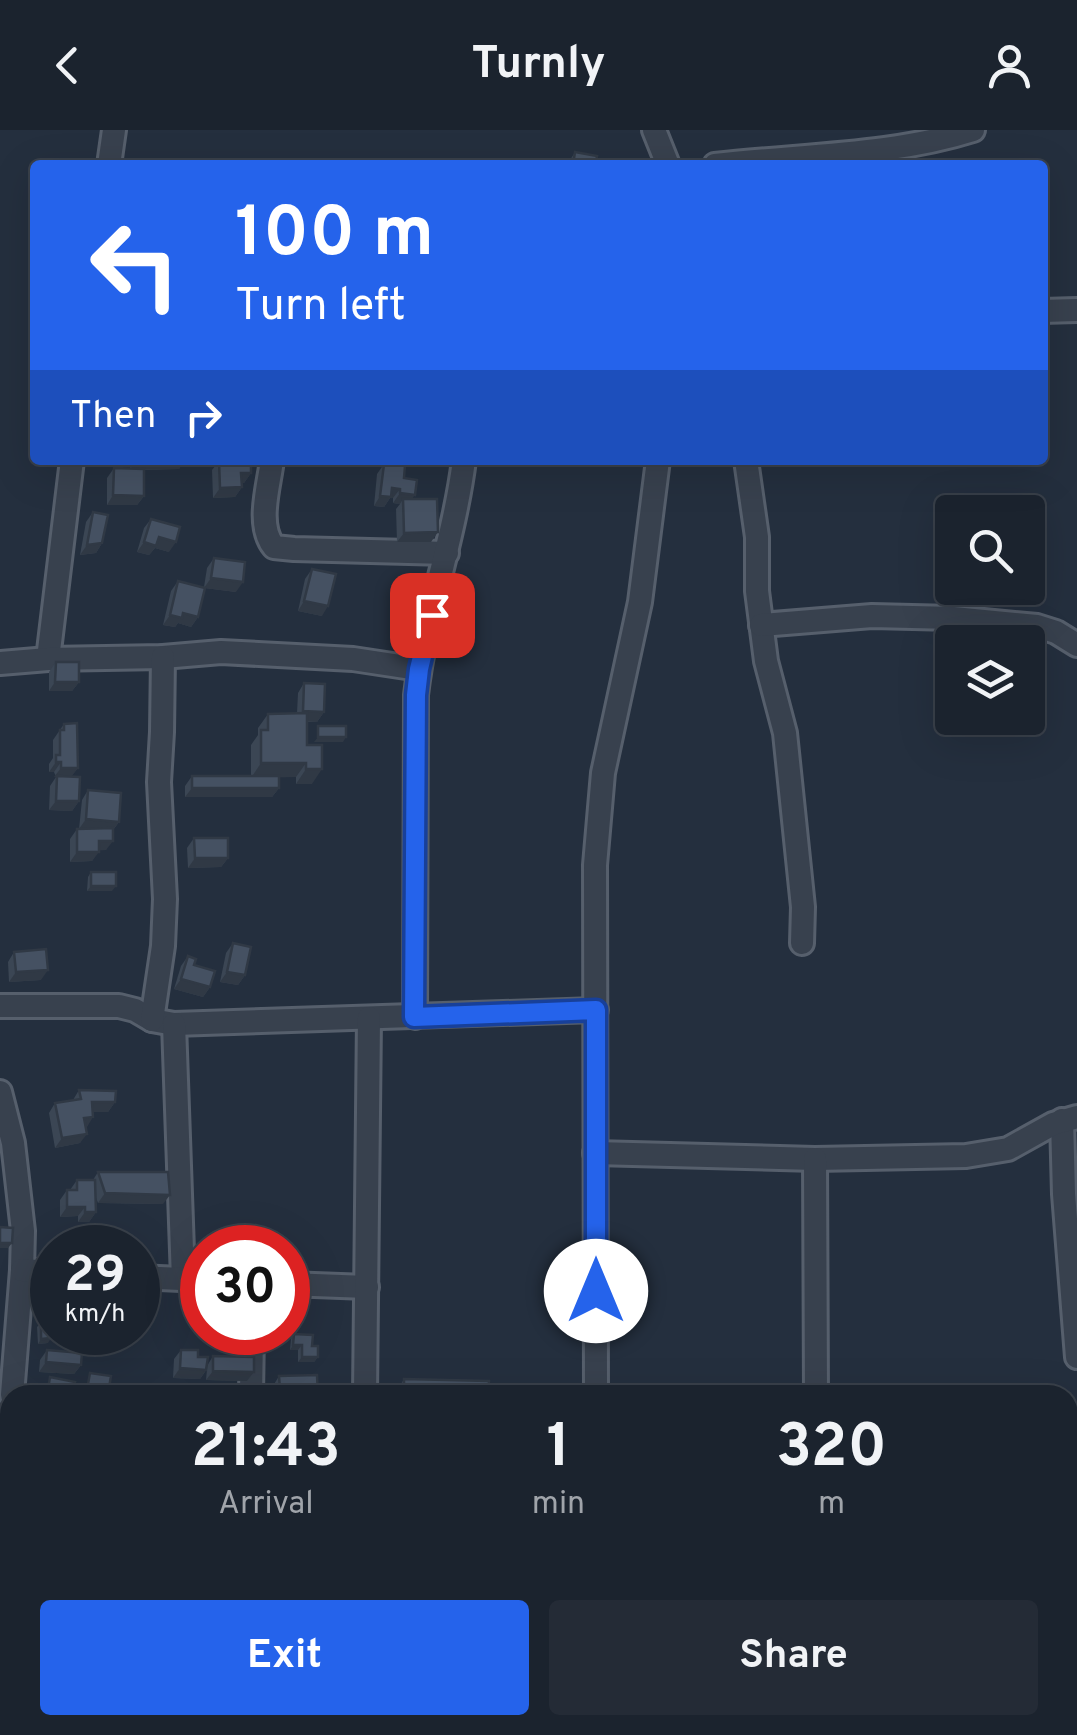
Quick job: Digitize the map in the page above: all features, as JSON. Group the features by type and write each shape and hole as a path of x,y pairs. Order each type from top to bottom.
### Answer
{"street":[{"path":"110,160 114,130"},
{"path":"654,130 666,160"},
{"path":"765,160 926,142 973,130"},
{"path":"1048,310 1077,310"},
{"path":"48,658 71,465"},
{"path":"271,465 265,516 267,538 274,547 447,553"},
{"path":"414,1017 415,714 419,669 463,465"},
{"path":"596,1385 595,866 603,773 640,602 657,465"},
{"path":"747,465 757,537 757,592 766,661 785,732 803,906 802,943"},
{"path":"761,625 872,616 953,618 1037,626 1077,645"},
{"path":"0,663 222,652 353,659 419,669"},
{"path":"163,656 159,782 165,899 163,1022 187,1225"},
{"path":"0,1006 120,1006 163,1022 596,1010"},
{"path":"365,1385 369,1018"},
{"path":"0,1092 24,1230 22,1277 9,1340 11,1385"},
{"path":"595,1153 816,1159 966,1156 1008,1149 1070,1118"},
{"path":"1070,1118 1064,1194 1077,1357"},
{"path":"816,1159 816,1385"},
{"path":"0,1304 22,1277 30,1276"},
{"path":"310,1285 367,1287"},
{"path":"251,1385 252,1355"}],"building":[{"path":"575,152 597,156 596,160 574,160"},
{"path":"219,465 251,465 251,473 241,473 242,487 220,488"},
{"path":"384,465 405,466 404,478 417,480 415,495 392,488 391,497 380,496"},
{"path":"114,468 144,469 144,496 113,495"},
{"path":"403,499 437,499 438,532 404,533"},
{"path":"93,512 108,515 102,543 87,545"},
{"path":"151,519 180,527 176,542 159,537 156,546 144,542"},
{"path":"214,558 245,562 243,582 211,578"},
{"path":"312,569 336,574 328,606 304,601"},
{"path":"178,581 205,588 198,617 170,615"},
{"path":"411,592 433,596 429,620 417,619 416,629 404,627"},
{"path":"56,662 79,662 79,682 55,682"},
{"path":"304,683 325,684 324,712 303,711"},
{"path":"307,713 307,745 322,745 322,769 306,769 306,763 261,763 261,730 268,730 268,714"},
{"path":"77,723 78,768 61,768 61,762 56,762 56,755 60,755 60,730 64,730 64,724"},
{"path":"318,726 346,726 346,737 318,737"},
{"path":"57,776 80,777 79,801 56,801"},
{"path":"192,776 279,776 279,788 192,788"},
{"path":"88,790 121,793 119,822 86,819"},
{"path":"113,828 113,841 99,841 99,852 77,852 77,829"},
{"path":"194,838 228,838 228,858 195,858"},
{"path":"91,872 116,872 116,886 91,886"},
{"path":"233,943 251,947 245,975 227,972"},
{"path":"46,949 48,970 16,972 14,952"},
{"path":"188,956 196,959 194,965 215,971 210,987 181,979"},
{"path":"79,1090 116,1091 115,1102 92,1102 93,1117 84,1118 87,1134 62,1138 55,1103 81,1099"},
{"path":"98,1172 168,1172 170,1195 105,1193"},
{"path":"77,1180 95,1180 96,1212 85,1212 85,1207 67,1207 67,1190 77,1190"},
{"path":"0,1227 13,1228 12,1243 0,1243"},
{"path":"313,1335 312,1346 318,1346 318,1357 302,1357 310,1355"},
{"path":"47,1355 82,1355 81,1365 46,1362"},
{"path":"181,1355 208,1357 206,1370 180,1368"},
{"path":"213,1356 254,1357 254,1372 213,1371"},
{"path":"90,1373 111,1376 110,1385 88,1384"},
{"path":"317,1375 318,1385 280,1385 279,1376"},
{"path":"50,1377 75,1382 74,1385 49,1385"},
{"path":"404,1379 489,1381 489,1385 404,1385"}],"route":[{"path":"432,615 416,695 414,1017 596,1010 596,1291"}]}
